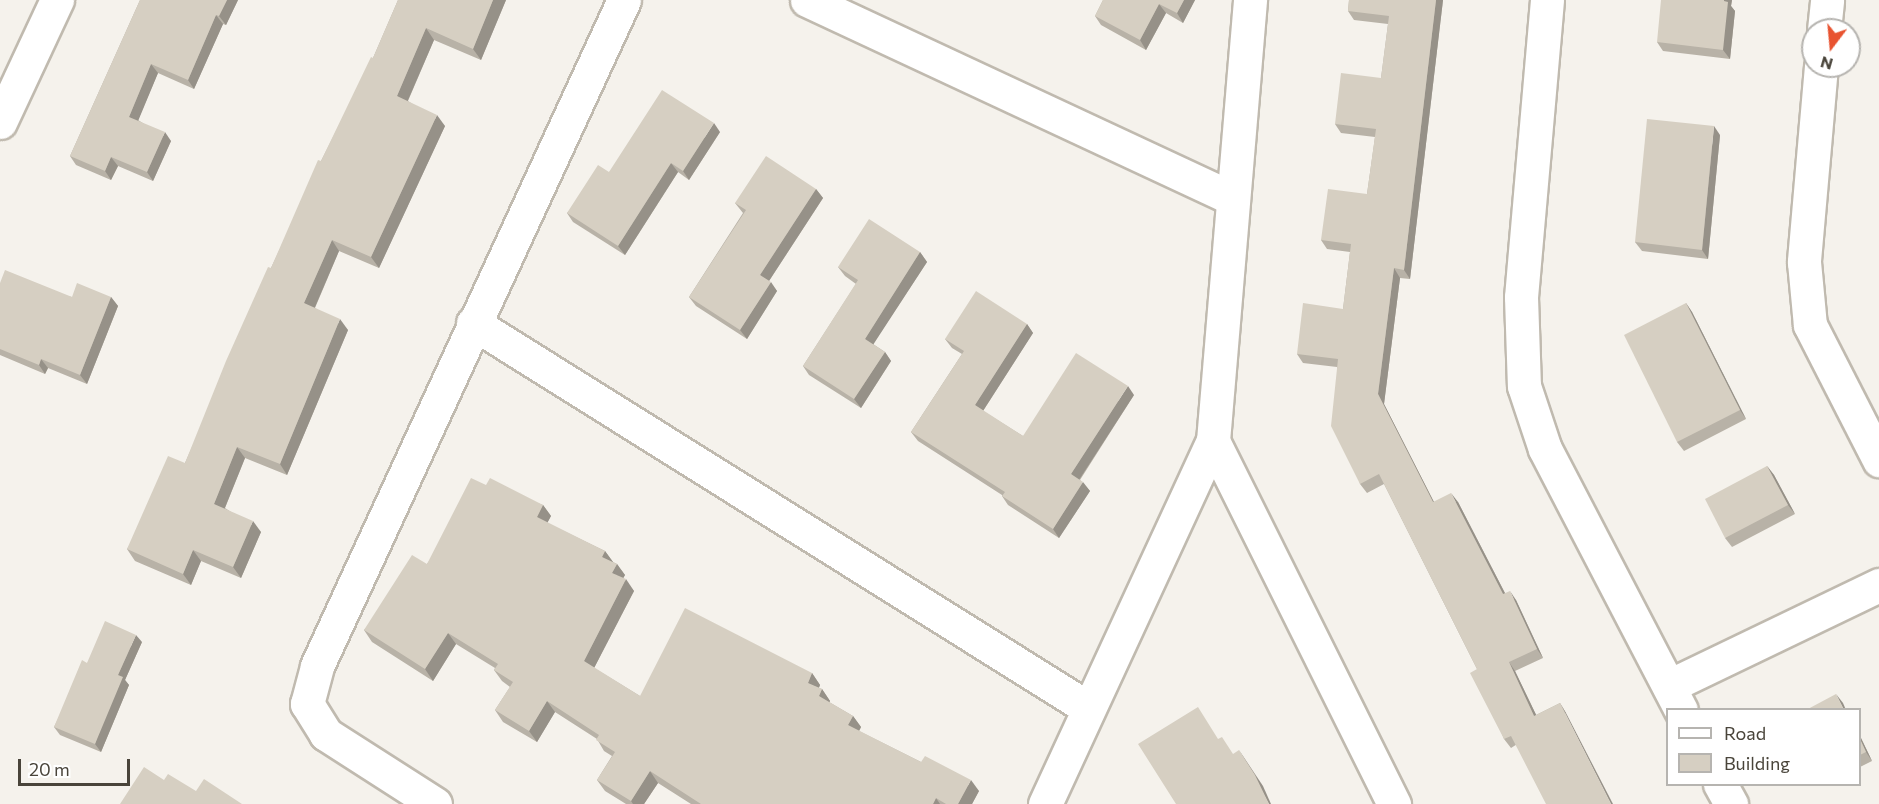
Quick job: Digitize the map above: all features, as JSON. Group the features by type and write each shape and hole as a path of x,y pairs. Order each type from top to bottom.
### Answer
{"street":[{"path":"0,122 57,0"},
{"path":"435,804 326,734 307,704 317,666 473,323 624,0"},
{"path":"807,0 1231,198"},
{"path":"1045,804 1213,441 1231,198 1250,0"},
{"path":"1547,0 1521,297 1524,386 1545,449 1675,698 1879,585"},
{"path":"1825,18 1827,0"},
{"path":"1820,78 1804,262 1810,325 1879,460"},
{"path":"473,323 1088,708"},
{"path":"1213,441 1394,804"},
{"path":"1721,786 1731,804"}],"building":[{"path":"140,0 227,0 219,16 216,15 188,80 151,64 129,117 165,132 147,172 111,157 105,171 70,156"},
{"path":"398,0 493,0 473,49 426,28 397,96 437,115 371,257 332,240 304,303 340,319 280,464 237,447 214,504 253,521 233,567 193,550 183,574 127,549 168,456 185,463 226,361 268,267 271,268 318,160 321,161 371,57 373,58"},
{"path":"1103,0 1184,0 1177,13 1159,4 1140,40 1095,16"},
{"path":"1349,0 1436,0 1404,270 1394,268 1378,394 1433,502 1451,493 1503,594 1510,591 1537,649 1509,662 1534,716 1560,703 1611,804 1546,804 1511,736 1504,739 1470,673 1477,669 1379,474 1360,484 1331,426 1338,359 1297,354 1303,303 1343,309 1351,244 1321,240 1328,189 1367,194 1376,129 1335,124 1341,73 1381,78 1389,16 1348,11"},
{"path":"1661,0 1724,0 1728,2 1723,50 1657,42"},
{"path":"662,90 714,123 683,171 671,163 618,246 567,213 598,165 609,172"},
{"path":"1647,119 1714,126 1702,250 1635,242"},
{"path":"766,156 816,189 760,275 771,282 740,330 689,297 746,210 735,203"},
{"path":"869,219 920,252 865,339 885,352 854,399 803,366 858,280 838,267"},
{"path":"5,270 72,297 77,283 111,297 80,375 41,359 39,365 0,349 0,283"},
{"path":"976,291 1027,324 975,405 1023,436 1076,353 1128,386 1071,474 1083,482 1053,529 1002,496 1005,492 911,432 964,351 945,339"},
{"path":"1686,303 1740,410 1677,442 1624,335"},
{"path":"1767,466 1788,505 1725,538 1705,499"},
{"path":"471,478 486,485 490,478 543,505 537,517 605,551 602,557 617,564 612,573 626,579 584,661 640,696 685,608 812,673 808,683 822,689 819,696 853,716 848,725 921,762 925,756 971,780 958,804 946,804 936,798 933,804 701,804 650,771 631,801 597,780 615,752 596,740 599,735 547,701 529,731 495,710 513,682 494,670 498,664 448,633 425,669 364,630 412,555 427,564"},
{"path":"105,621 136,635 118,675 123,677 95,744 54,727 82,660 87,663"},
{"path":"1836,694 1843,708 1810,708"},
{"path":"1198,707 1218,739 1222,737 1233,754 1239,750 1255,775 1269,804 1176,804 1138,744"},
{"path":"1861,741 1866,752 1861,754"},
{"path":"144,767 164,780 168,774 196,791 204,779 242,804 120,804"}]}
